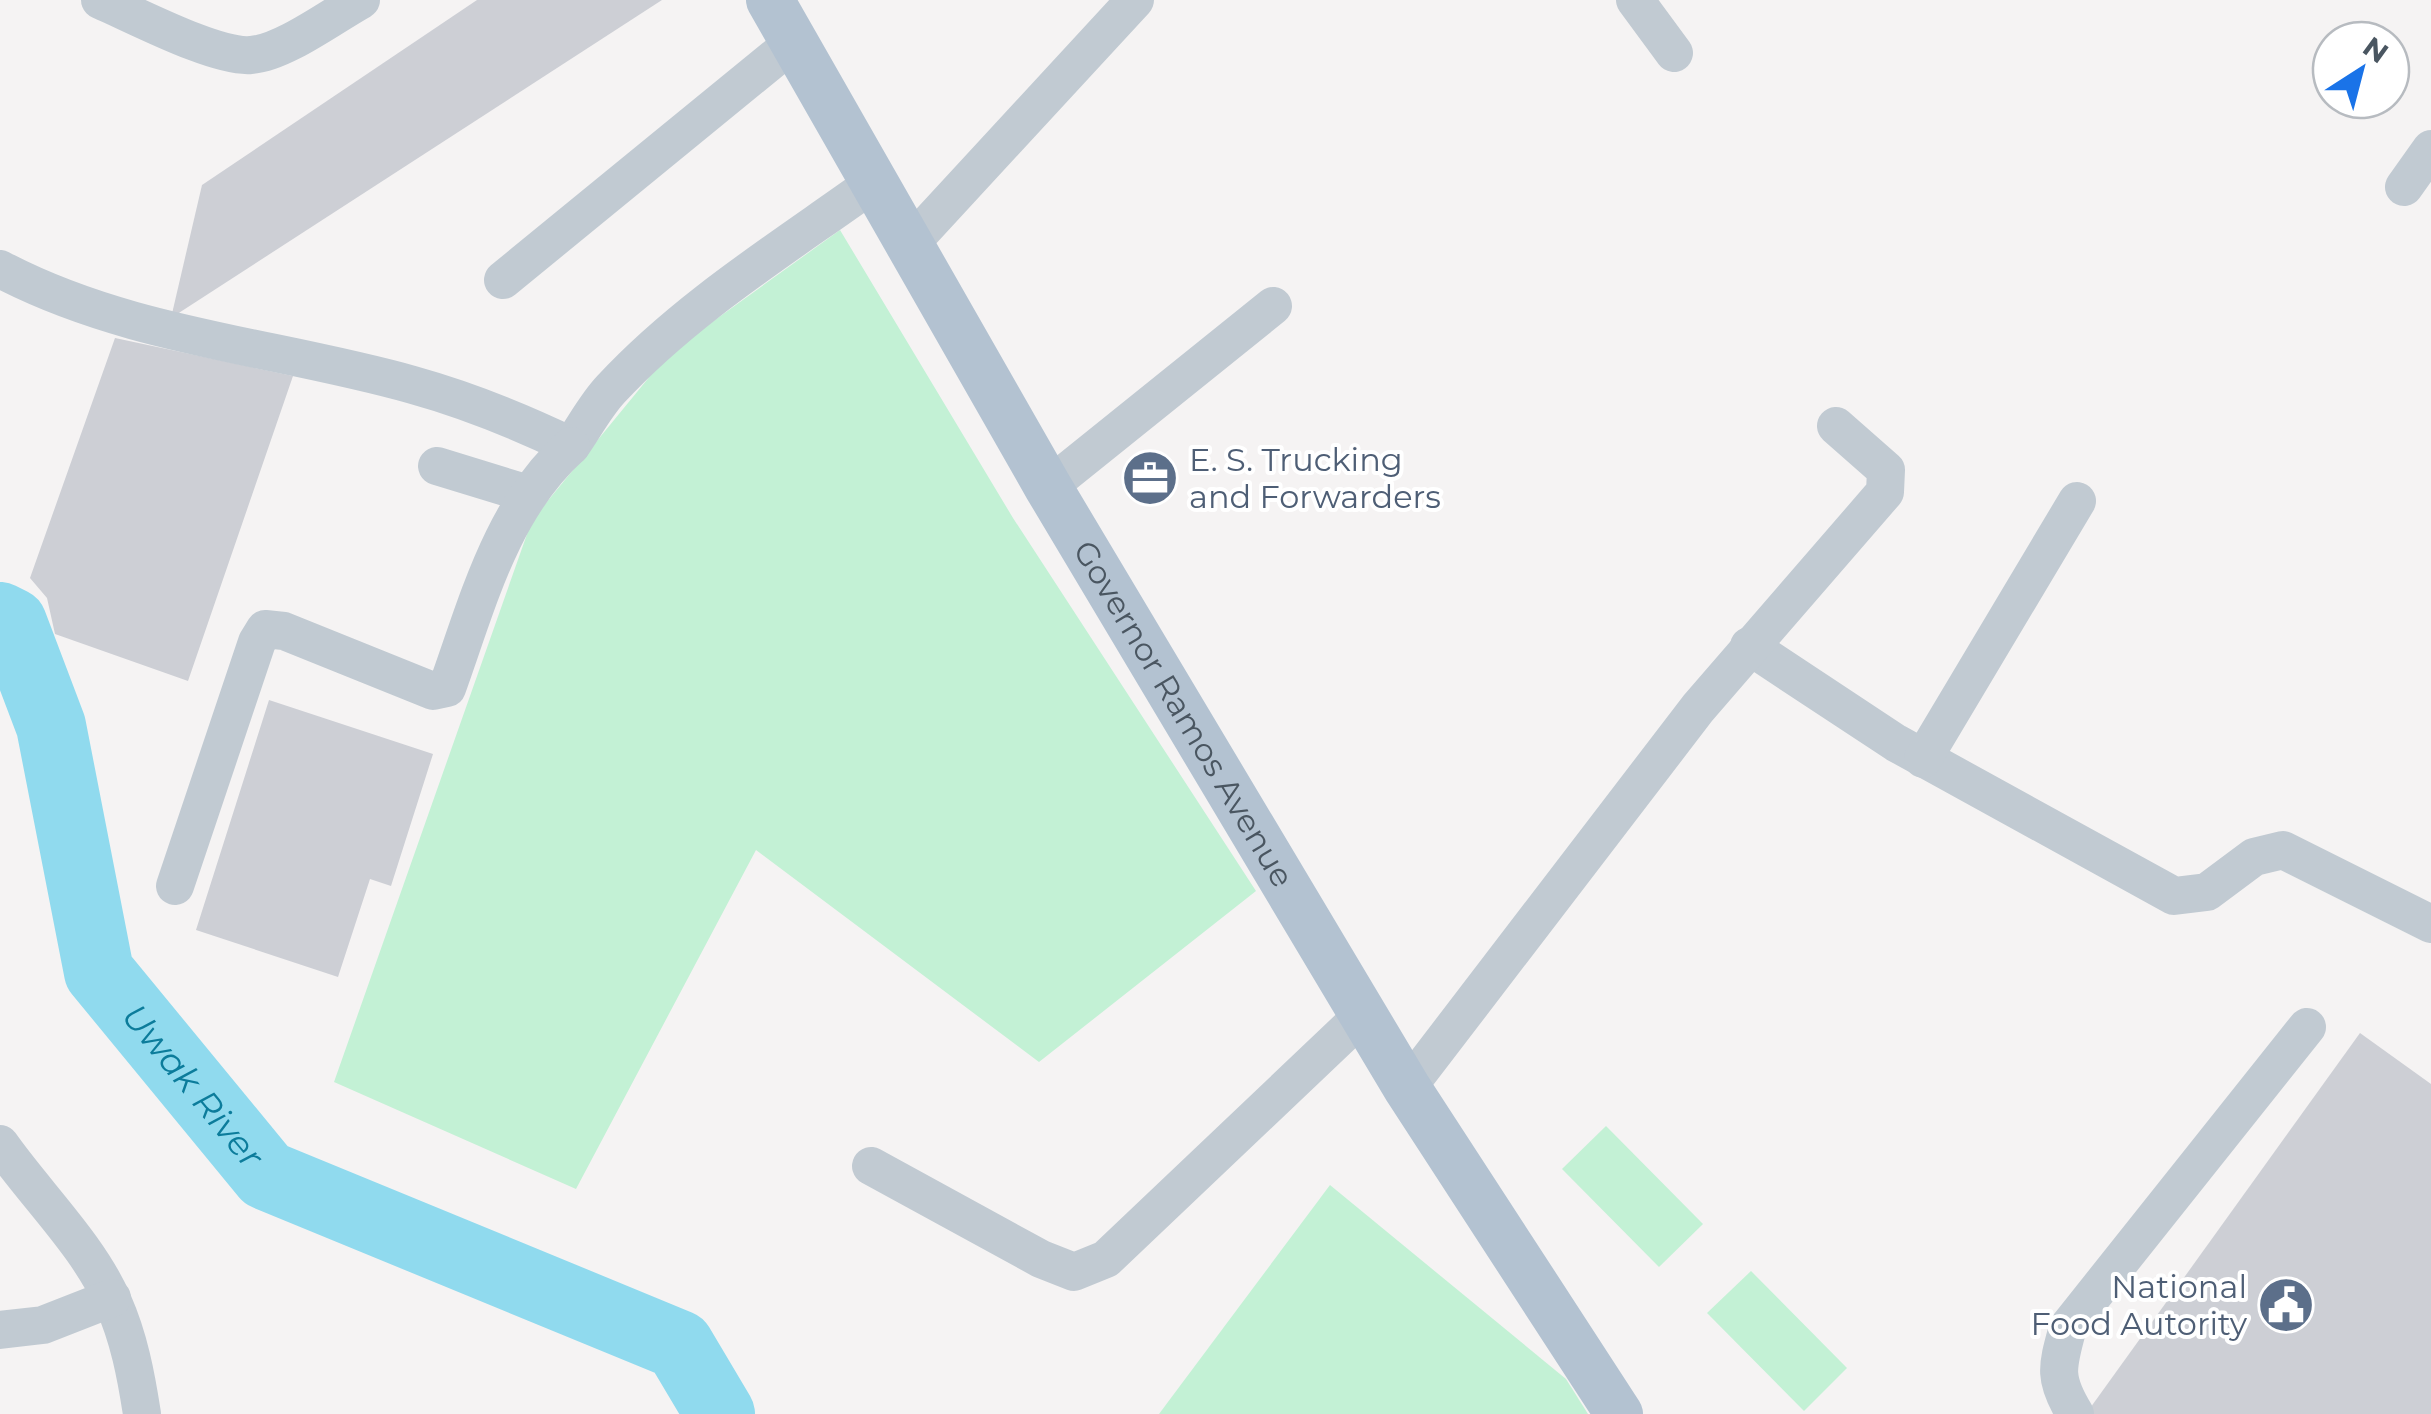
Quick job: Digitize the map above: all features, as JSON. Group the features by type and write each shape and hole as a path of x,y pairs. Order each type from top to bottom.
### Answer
{"main road":[{"name":"Governor Ramos Avenue","path":"770,0 1048,487 1407,1088 1619,1414"}],"street":[{"path":"100,0 226,52 250,55 271,50 360,0"},
{"path":"909,245 1135,0"},
{"path":"1635,0 1674,52"},
{"path":"503,280 794,42"},
{"path":"2404,188 2431,150"},
{"path":"175,886 257,642 265,629 284,631 432,691 447,688 504,532 528,494 570,446 609,391 713,299 872,184"},
{"path":"0,269 110,314 188,337 412,385 570,446"},
{"path":"1048,487 1273,306"},
{"path":"1407,1088 1749,646 1884,492 1886,470 1836,426"},
{"path":"437,466 528,494"},
{"path":"1923,759 2077,501"},
{"path":"1749,646 1923,759 2174,896 2207,892 2254,857 2283,850 2431,924"},
{"path":"871,1166 1041,1259 1074,1272 1106,1259 1365,1014"},
{"path":"2075,1414 2060,1390 2057,1366 2068,1328 2307,1028"},
{"path":"0,1144 112,1298 131,1351 142,1414"},
{"path":"0,1330 42,1325 112,1298"}],"green space":[{"path":"840,230 1013,518 1256,891 1039,1062 756,850 576,1189 334,1082 532,520 669,353"},
{"path":"1606,1126 1703,1224 1659,1267 1562,1169"},
{"path":"1330,1185 1566,1379 1588,1414 1159,1414"},
{"path":"1751,1271 1847,1368 1804,1411 1707,1313"}],"building":[{"path":"477,0 662,0 171,318 202,185"},
{"path":"115,338 293,376 188,681 55,634 47,598 30,578"},
{"path":"269,700 433,754 391,886 370,879 338,977 196,930"},
{"path":"2360,1033 2431,1084 2431,1414 2092,1414 2088,1411"}],"waterway":[{"name":"Uwak River","path":"0,617 12,623 51,726 99,972 266,1175 679,1345 720,1414"}],"place":[{"name":"E. S. Trucking and Forwarders","path":"1150,478"},
{"name":"National Food Autority","path":"2286,1305"}]}
